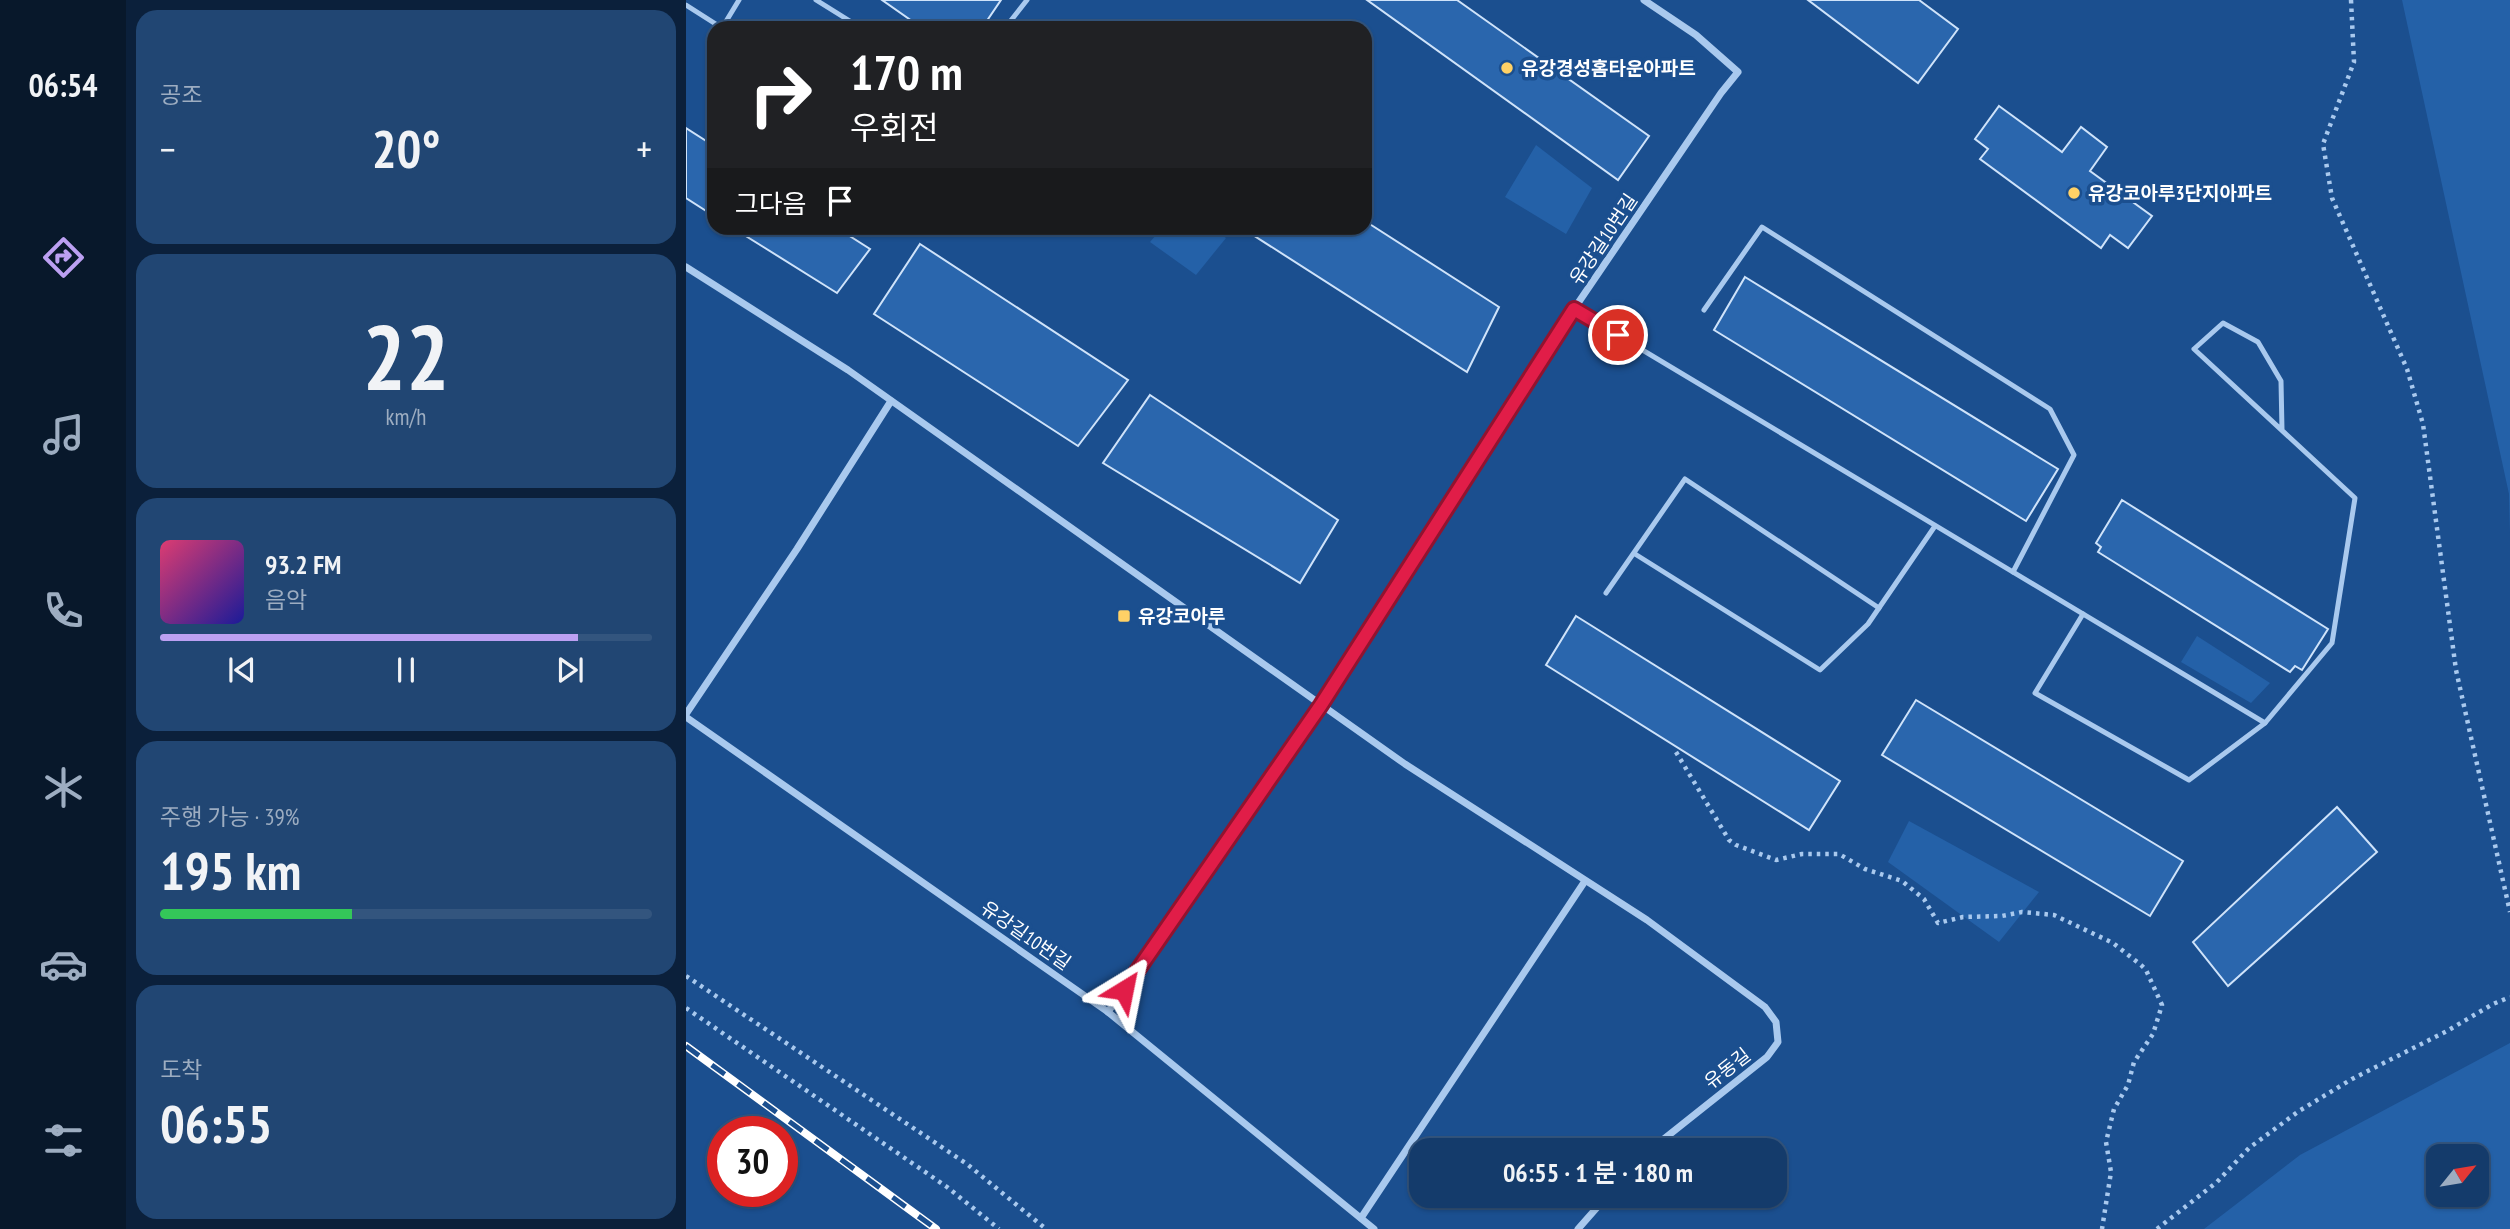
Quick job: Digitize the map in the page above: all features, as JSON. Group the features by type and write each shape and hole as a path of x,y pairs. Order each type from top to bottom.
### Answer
{"street":[{"name":"유강길10번길","path":"686,715 1108,1012 1321,705 1574,309 1738,72 1696,35 1644,0"},
{"path":"686,267 848,370 1416,771 1585,881 1361,1218"},
{"path":"686,715 797,549 891,401"},
{"name":"유동길","path":"1585,881 1647,920 1752,997 1765,1007 1776,1022 1778,1042 1766,1058 1665,1138"},
{"path":"1108,1012 1374,1229"},
{"path":"1578,1229 1597,1208"}],"lane":[{"path":"726,21 738,0"},
{"path":"816,0 850,21"},
{"path":"1010,21 1027,0"},
{"path":"686,5 711,21"},
{"path":"1704,310 1762,227 2050,409 2074,454 2013,572"},
{"path":"1574,309 2265,723"},
{"path":"2083,614 2035,693 2189,780 2265,723 2333,643 2355,498 2194,349 2224,323 2258,342 2281,381 2283,430"},
{"path":"1606,593 1685,479 1879,608"},
{"path":"1635,554 1820,670 1868,624 1935,526"}],"path":[{"path":"2351,0 2354,62 2323,144 2332,198 2407,369 2423,424 2456,670 2510,912"},
{"path":"1676,752 1729,840 1735,845 1776,860 1802,854 1839,854 1865,869 1902,881 1924,899 1938,923 1963,917 2002,916 2022,912 2054,915 2117,946 2146,970 2162,1005 2153,1034 2134,1062 2128,1085 2114,1109 2106,1142 2111,1172 2102,1229"},
{"path":"686,976 967,1164 1046,1229"},
{"path":"2157,1229 2217,1182 2249,1147 2299,1111 2353,1079 2510,997"},
{"path":"686,1008 947,1187 999,1229"}],"shaded area":[{"path":"2402,0 2510,0 2510,533 2509,494"},
{"path":"1536,145 1592,188 1566,234 1505,197"},
{"path":"1156,235 1222,235 1226,238 1196,275 1150,242"},
{"path":"2197,636 2270,683 2251,703 2181,662"},
{"path":"1909,821 2039,892 1999,942 1888,862"},
{"path":"2510,1043 2510,1229 2204,1229 2300,1155"}],"building":[{"path":"882,0 1001,0 987,21 912,21"},
{"name":"유강경성홈타운아파트","path":"1367,0 1457,0 1649,136 1618,180"},
{"path":"1808,0 1919,0 1958,29 1918,83"},
{"name":"유강코아루3단지아파트","path":"1999,106 2062,152 2081,127 2107,147 2090,171 2152,216 2128,248 2110,235 2101,248 1980,159 1988,149 1975,139"},
{"path":"686,128 707,142 707,212 686,198"},
{"path":"1372,225 1499,307 1467,372 1253,235 1372,235"},
{"path":"744,235 848,235 870,249 837,293"},
{"path":"920,244 1128,380 1078,446 874,314"},
{"path":"1745,277 2058,469 2026,521 1714,330"},
{"path":"1150,395 1338,520 1300,583 1103,463"},
{"path":"2122,500 2328,629 2302,670 2295,666 2290,672 2098,552 2101,547 2096,543"},
{"path":"1576,616 1840,781 1809,830 1546,665"},
{"path":"1916,700 2183,861 2150,916 1882,755"},
{"path":"2337,807 2377,852 2228,986 2193,942"}],"railway":[{"path":"686,1046 936,1229"}],"place":[{"name":"유강경성홈타운아파트","path":"1507,68"},
{"name":"유강코아루3단지아파트","path":"2074,193"},
{"name":"유강코아루","path":"1124,616"}],"route":[{"path":"1124,990 1321,705 1574,309 1618,335"}]}
